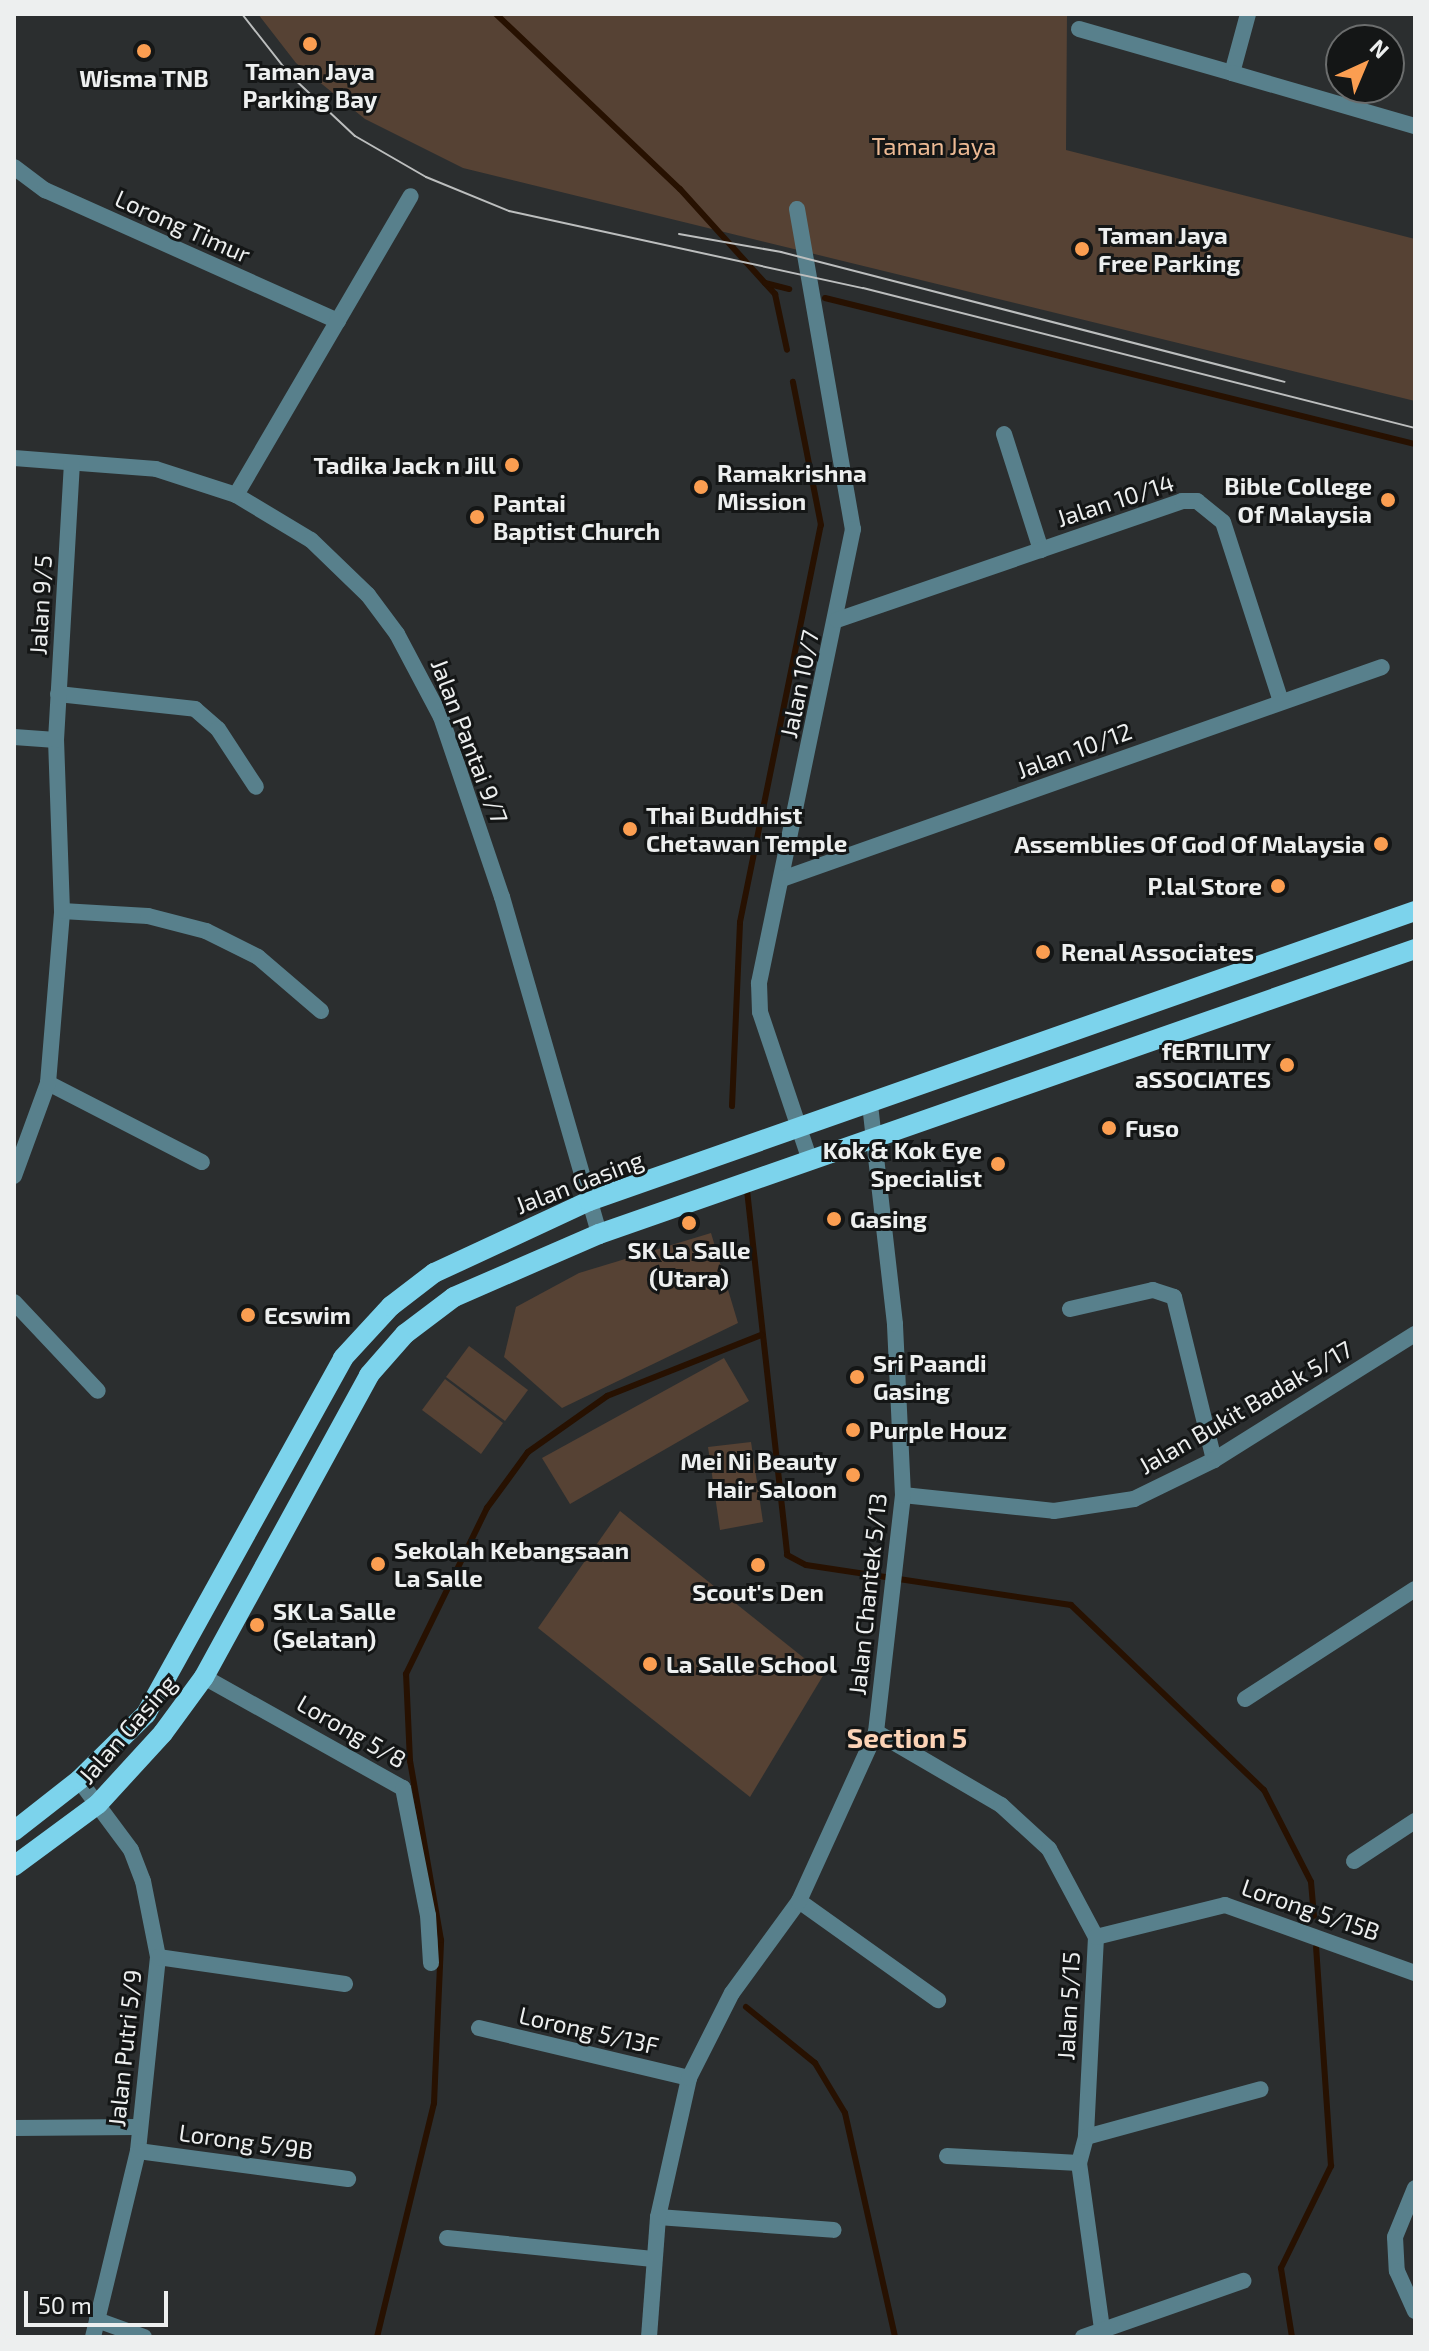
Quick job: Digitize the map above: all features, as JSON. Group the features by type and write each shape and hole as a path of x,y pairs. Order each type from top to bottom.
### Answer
{"main road":[{"name":"Jalan Gasing","path":"14,1831 79,1780 146,1714 343,1358 391,1306 434,1273 589,1201 870,1105 1415,911"},
{"name":"Jalan Gasing","path":"14,1866 98,1804 163,1733 204,1677 369,1375 405,1334 454,1297 599,1234 1415,949"}],"street":[{"path":"1232,73 1248,14"},
{"path":"1079,29 1415,126"},
{"name":"Lorong Timur","path":"14,167 45,190 338,321"},
{"path":"236,495 411,196"},
{"name":"Jalan 10/7","path":"797,209 853,529 837,620 759,983 760,1012 810,1161"},
{"path":"1004,434 1041,550"},
{"name":"Jalan Pantai 9/7","path":"14,458 156,469 236,495 311,540 368,595 416,662 441,717 502,897 599,1234"},
{"name":"Jalan 9/5","path":"14,1176 48,1083 62,911 56,740 72,463"},
{"name":"Jalan 10/14","path":"837,620 1182,501 1209,506 1223,522 1281,702"},
{"name":"Jalan 10/12","path":"782,879 1382,667"},
{"path":"58,694 195,709 218,729 256,787"},
{"path":"14,737 56,740"},
{"path":"62,911 148,916 206,931 258,957 321,1011"},
{"path":"48,1083 202,1162"},
{"name":"Jalan Chantek 5/13","path":"649,2337 658,2217 689,2078 732,1993 799,1901 876,1732 903,1495 895,1324 870,1105"},
{"path":"1070,1309 1153,1290 1174,1297 1214,1460"},
{"path":"14,1302 98,1391"},
{"name":"Jalan Bukit Badak 5/17","path":"903,1495 984,1507 1092,1508 1134,1499 1214,1460 1415,1334"},
{"path":"1245,1699 1415,1589"},
{"name":"Lorong 5/8","path":"204,1677 403,1788 428,1915 431,1963"},
{"name":"Jalan 5/15","path":"876,1732 1001,1805 1049,1849 1096,1937 1086,2137 1079,2163 1102,2334"},
{"name":"Jalan Putri 5/9","path":"79,1780 135,1860 158,1957 137,2127 138,2151 93,2337"},
{"path":"1354,1861 1415,1821"},
{"path":"799,1901 938,2000"},
{"name":"Lorong 5/15B","path":"1096,1937 1225,1905 1415,1973"},
{"path":"158,1957 345,1984"},
{"name":"Lorong 5/13F","path":"479,2028 689,2078"},
{"path":"1086,2137 1261,2089"},
{"path":"14,2128 137,2127"},
{"name":"Lorong 5/9B","path":"138,2151 348,2179"},
{"path":"947,2156 1079,2163"},
{"path":"1415,2188 1398,2223 1395,2251 1415,2311"},
{"path":"658,2217 834,2230"},
{"path":"447,2238 653,2259"},
{"path":"1083,2337 1102,2334 1243,2281"},
{"path":"97,2320 144,2337"}],"green space":[{"name":"Taman Jaya","path":"258,14 1067,14 1066,150 1415,239 1415,401 463,168 365,119 296,63"},
{"path":"711,1233 738,1323 562,1408 504,1357 516,1307 579,1273"},
{"path":"469,1346 528,1390 505,1421 446,1377"},
{"path":"724,1358 749,1401 570,1504 542,1458"},
{"path":"445,1379 503,1423 481,1454 422,1410"},
{"path":"751,1442 763,1522 720,1530 708,1447"},
{"path":"620,1511 824,1674 750,1797 538,1628"}],"waterway":[{"path":"496,14 680,189 775,294 787,350"},
{"path":"765,283 789,289"},
{"path":"825,298 1415,444"},
{"path":"732,1106 740,922 821,525 793,382"},
{"path":"747,1190 787,1555 806,1565 1071,1605 1264,1790 1311,1882 1314,1916"},
{"path":"377,2337 434,2103 441,1940 410,1761 406,1674 487,1508 528,1452 607,1396 761,1335"},
{"path":"1292,2337 1281,2268 1331,2166 1316,1948"},
{"path":"746,2007 815,2063 845,2113 895,2337"}],"tram line":[{"path":"242,14 290,75 355,136 426,177 509,211 863,288 1415,428"},
{"path":"679,234 781,252 1285,382"}],"place":[{"name":"Taman Jaya Parking Bay","path":"310,44"},
{"name":"Wisma TNB","path":"144,51"},
{"name":"Taman Jaya Free Parking","path":"1082,249"},
{"name":"Tadika Jack n Jill","path":"512,465"},
{"name":"Ramakrishna Mission","path":"701,487"},
{"name":"Bible College Of Malaysia","path":"1388,500"},
{"name":"Pantai Baptist Church","path":"477,517"},
{"name":"Thai Buddhist Chetawan Temple","path":"630,829"},
{"name":"Assemblies Of God Of Malaysia","path":"1381,844"},
{"name":"P.lal Store","path":"1278,886"},
{"name":"Renal Associates","path":"1043,952"},
{"name":"fERTILITY aSSOCIATES","path":"1287,1065"},
{"name":"Fuso","path":"1109,1128"},
{"name":"Kok & Kok Eye Specialist","path":"998,1164"},
{"name":"Gasing","path":"834,1219"},
{"name":"SK La Salle (Utara)","path":"689,1223"},
{"name":"Ecswim","path":"248,1315"},
{"name":"Sri Paandi Gasing","path":"857,1377"},
{"name":"Purple Houz","path":"853,1430"},
{"name":"Mei Ni Beauty Hair Saloon","path":"853,1475"},
{"name":"Sekolah Kebangsaan La Salle","path":"378,1564"},
{"name":"Scout's Den","path":"758,1565"},
{"name":"SK La Salle (Selatan)","path":"257,1625"},
{"name":"La Salle School","path":"650,1664"}],"district":[{"name":"Section 5","path":"907,1737"}]}
